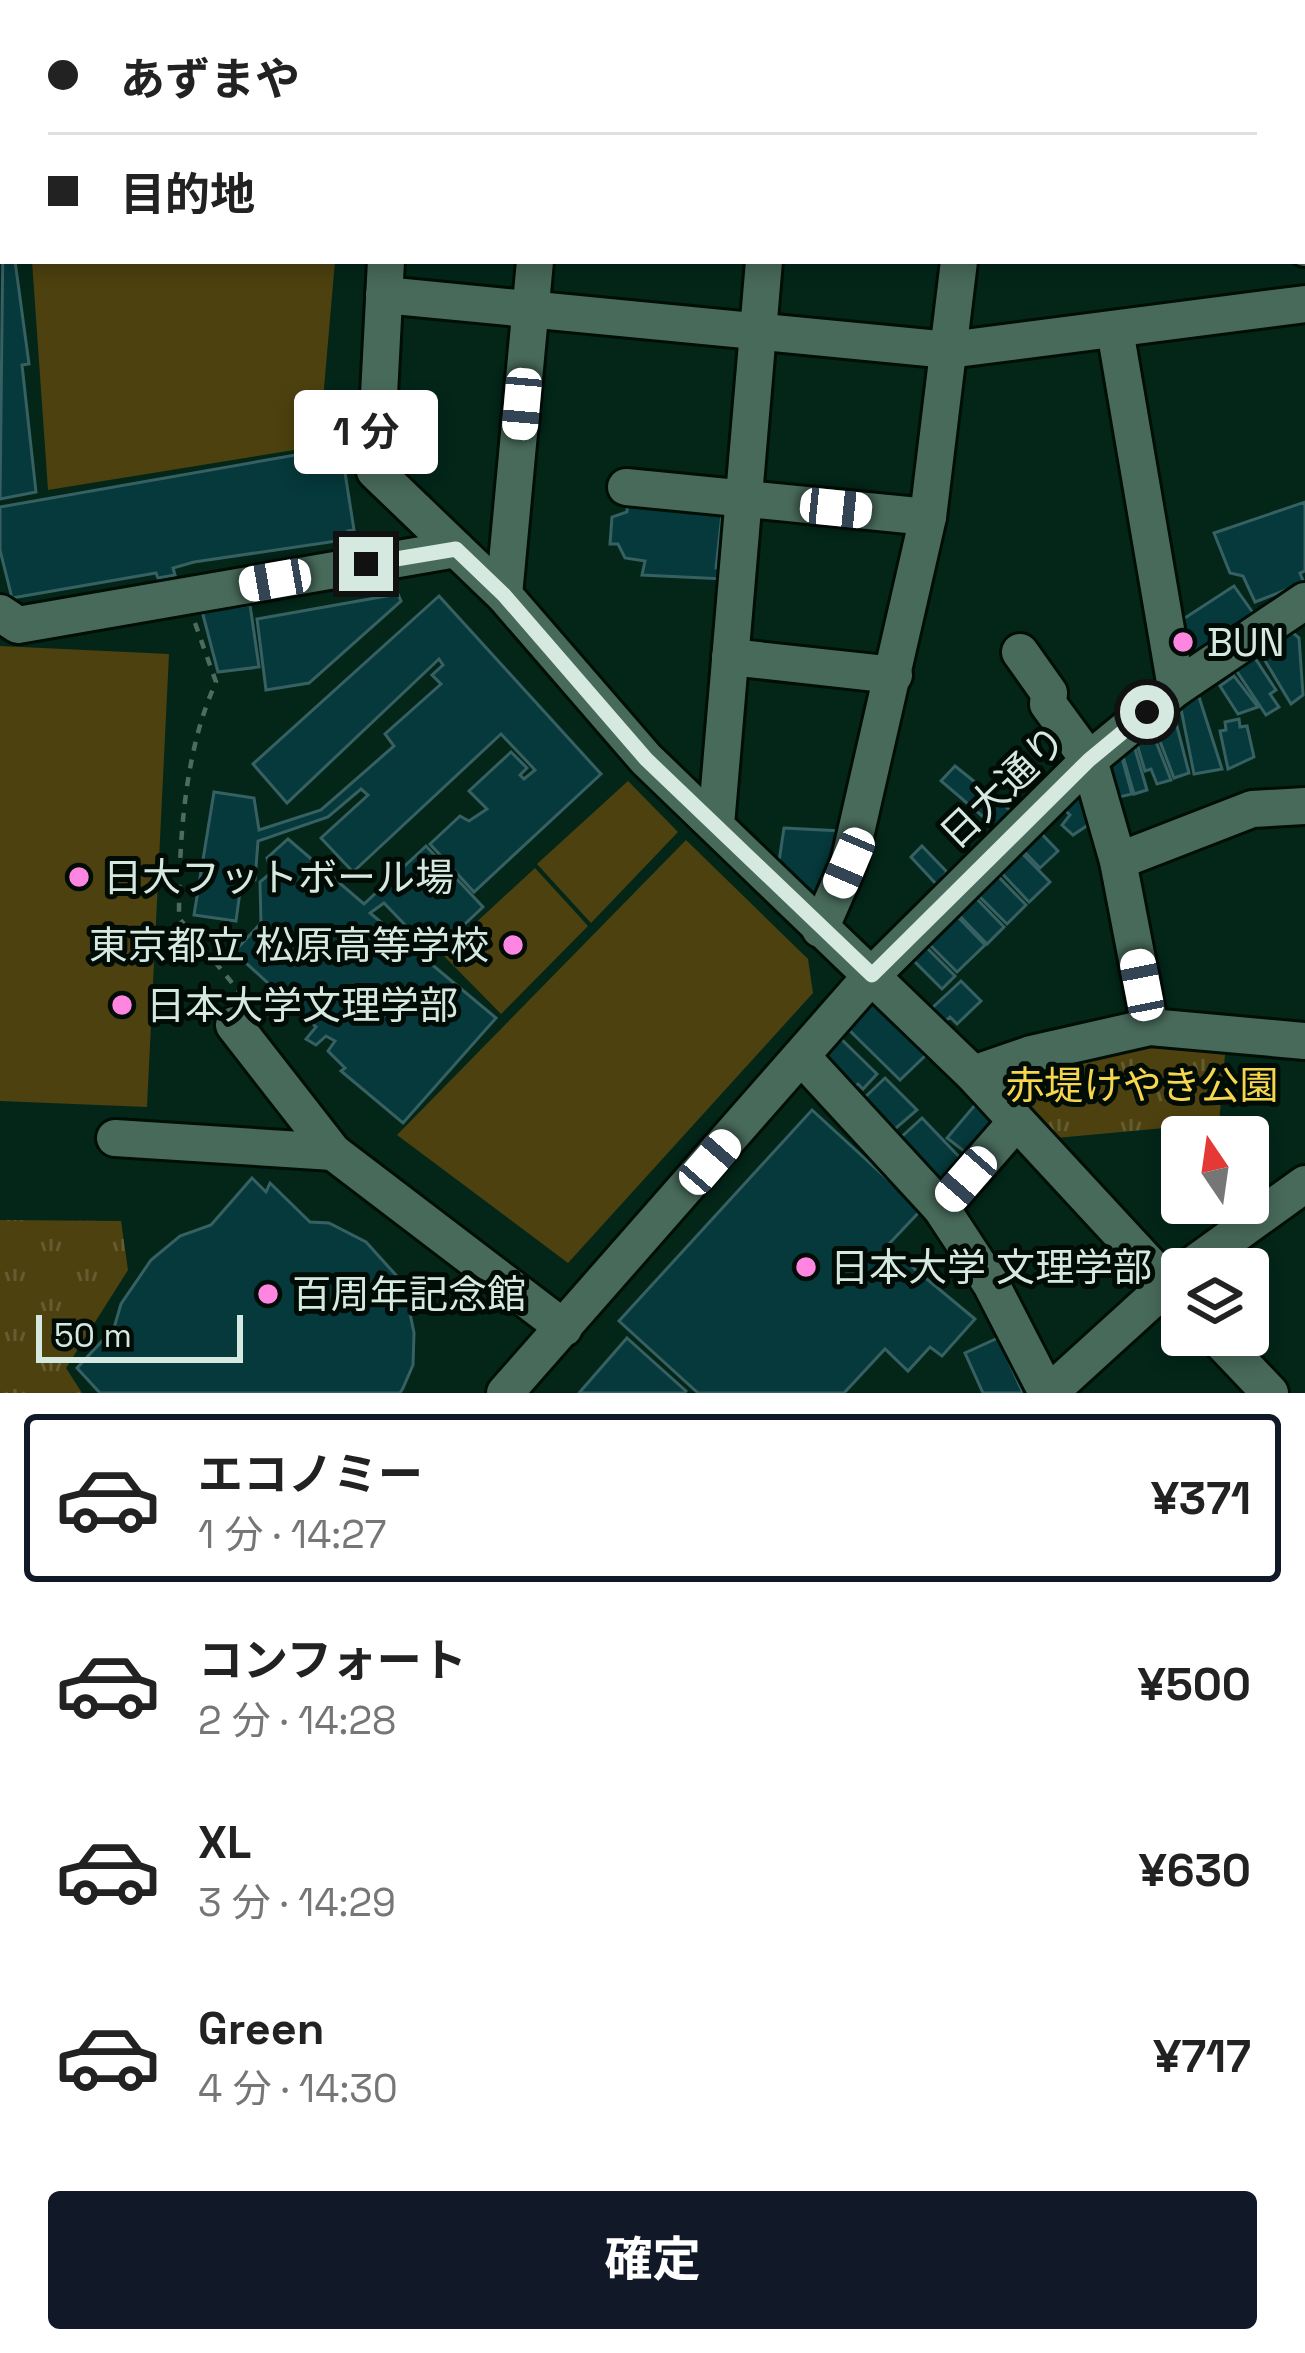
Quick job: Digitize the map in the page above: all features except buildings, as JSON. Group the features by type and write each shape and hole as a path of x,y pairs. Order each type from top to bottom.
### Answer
{"street":[{"path":"504,595 535,264"},
{"path":"716,825 764,264"},
{"path":"820,929 849,863 928,517 958,264"},
{"path":"1161,1263 872,975 646,759 504,595 375,471 385,278 530,309 949,350 1305,304"},
{"path":"1115,330 1177,688"},
{"path":"626,487 928,517"},
{"path":"0,613 18,625 456,549"},
{"name":"日大通り","path":"506,1393 872,975 1089,760 1177,688 1305,601"},
{"path":"1021,652 1049,693 1048,704 1089,760 1118,861 1150,1027"},
{"path":"730,657 894,675"},
{"path":"1118,861 1252,808 1305,806"},
{"path":"244,1018 333,1152 564,1328"},
{"path":"973,1074 1031,1054 1150,1027 1305,1041"},
{"path":"802,1057 941,1208 991,1284 1048,1393 1161,1296"},
{"path":"941,1208 1016,1122"},
{"path":"115,1138 333,1152"},
{"path":"1222,1248 1305,1184"},
{"path":"1235,1356 1270,1393"}],"path":[{"path":"185,596 216,682 202,712 187,806 179,918 244,1018"}],"green space":[{"path":"32,264 335,264 319,446 48,490"},
{"name":"日大フットボール場","path":"0,646 169,654 147,1107 0,1101"},
{"path":"628,781 678,832 591,923 537,864"},
{"path":"686,840 808,959 813,993 568,1263 397,1135"},
{"path":"535,868 588,926 501,1014 442,954"},
{"name":"赤堤けやき公園","path":"1145,1038 1226,1043 1220,1116 1161,1116 1161,1128 1045,1139 992,1077"},
{"path":"0,1220 121,1221 128,1270 66,1368 82,1393 0,1393"}],"place":[{"name":"BUN","path":"1183,642"},
{"name":"日大フットボール場","path":"79,877"},
{"name":"東京都立 松原高等学校","path":"513,945"},
{"name":"日本大学文理学部","path":"122,1005"},
{"name":"日本大学 文理学部","path":"806,1267"},
{"name":"百周年記念館","path":"268,1294"}],"route":[{"path":"366,564 456,549 504,595 646,759 872,975 1089,760 1147,712"}]}
